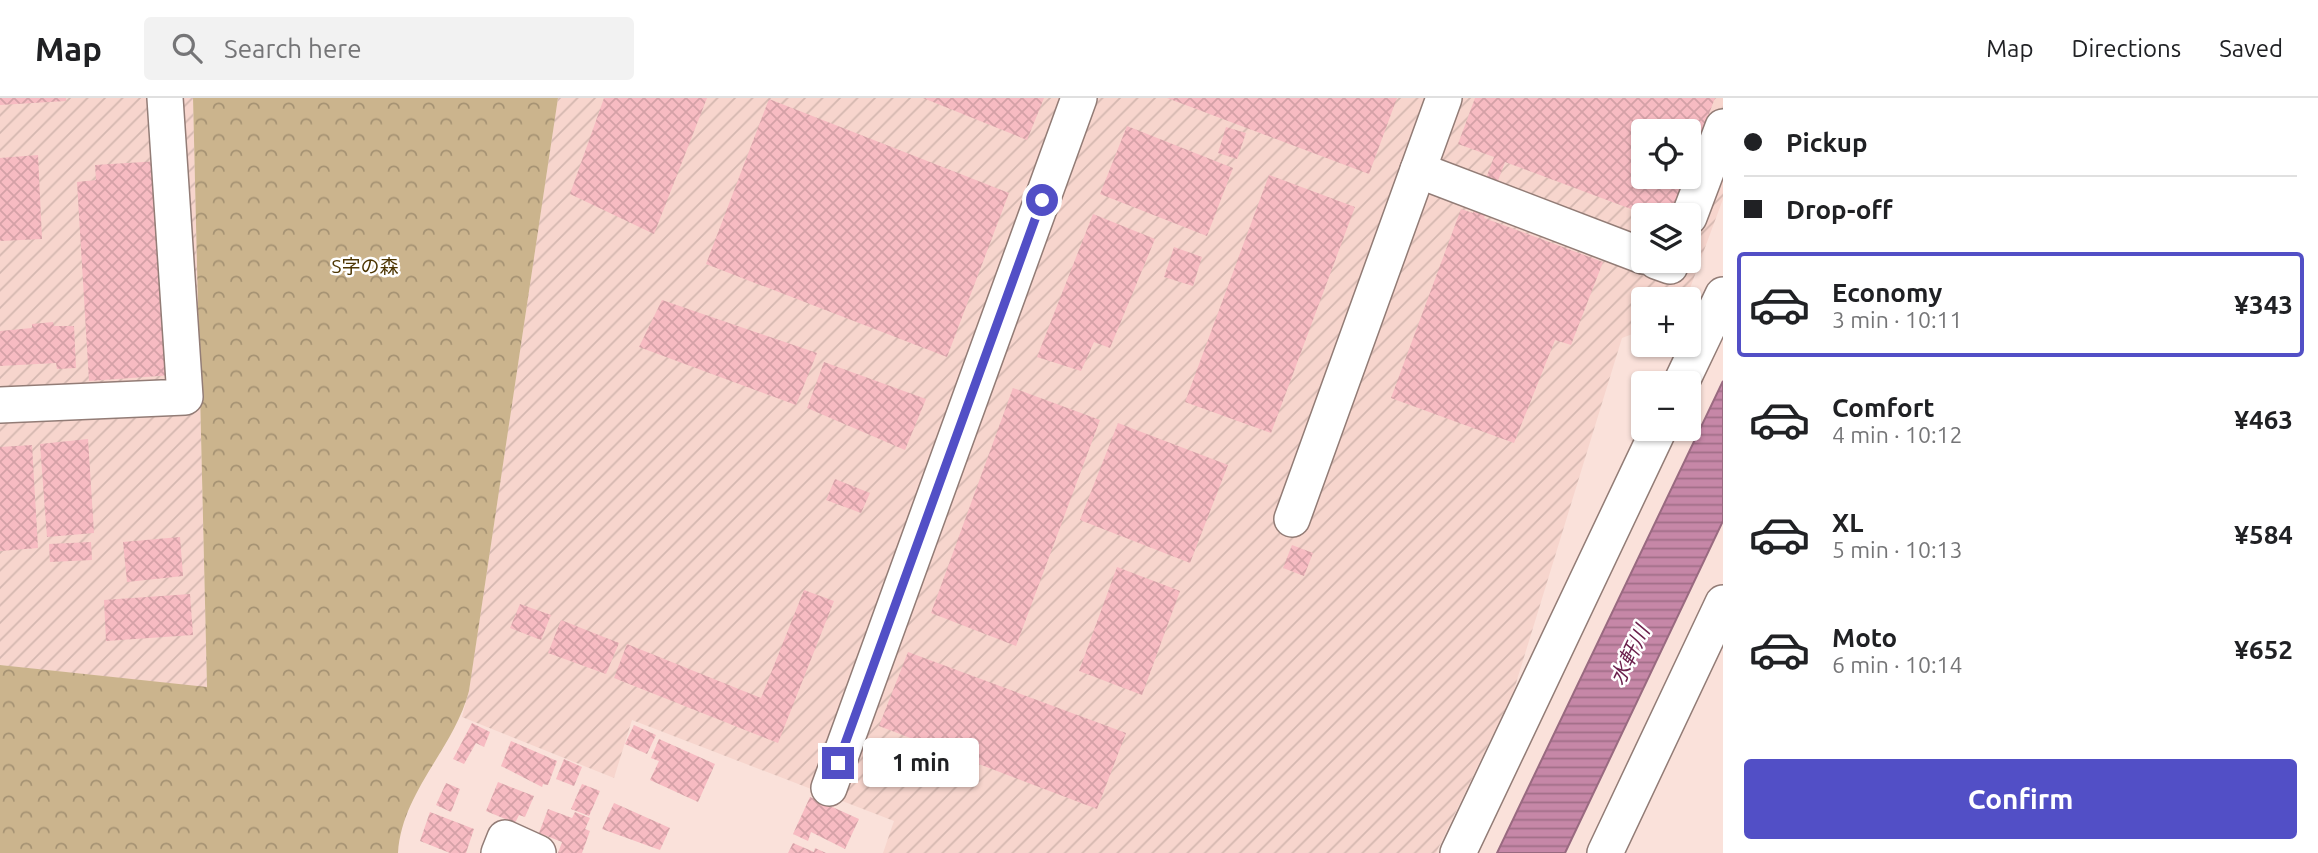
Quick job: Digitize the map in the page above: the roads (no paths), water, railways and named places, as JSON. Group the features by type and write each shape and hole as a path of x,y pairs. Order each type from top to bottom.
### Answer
{"street":[{"path":"0,405 184,397 165,98"},
{"path":"829,788 1079,98"},
{"path":"1292,519 1444,98"},
{"path":"1694,203 1723,127"},
{"path":"1418,170 1631,251"},
{"path":"1687,371 1723,295"},
{"path":"1458,853 1653,441"},
{"path":"1605,853 1723,603"},
{"path":"499,853 505,838 538,853"}],"water":[{"name":"水軒川","path":"1723,381 1723,521 1565,853 1497,853 1694,441 1701,441 1701,427"}],"park label":[{"name":"S字の森","path":"365,266"}]}
